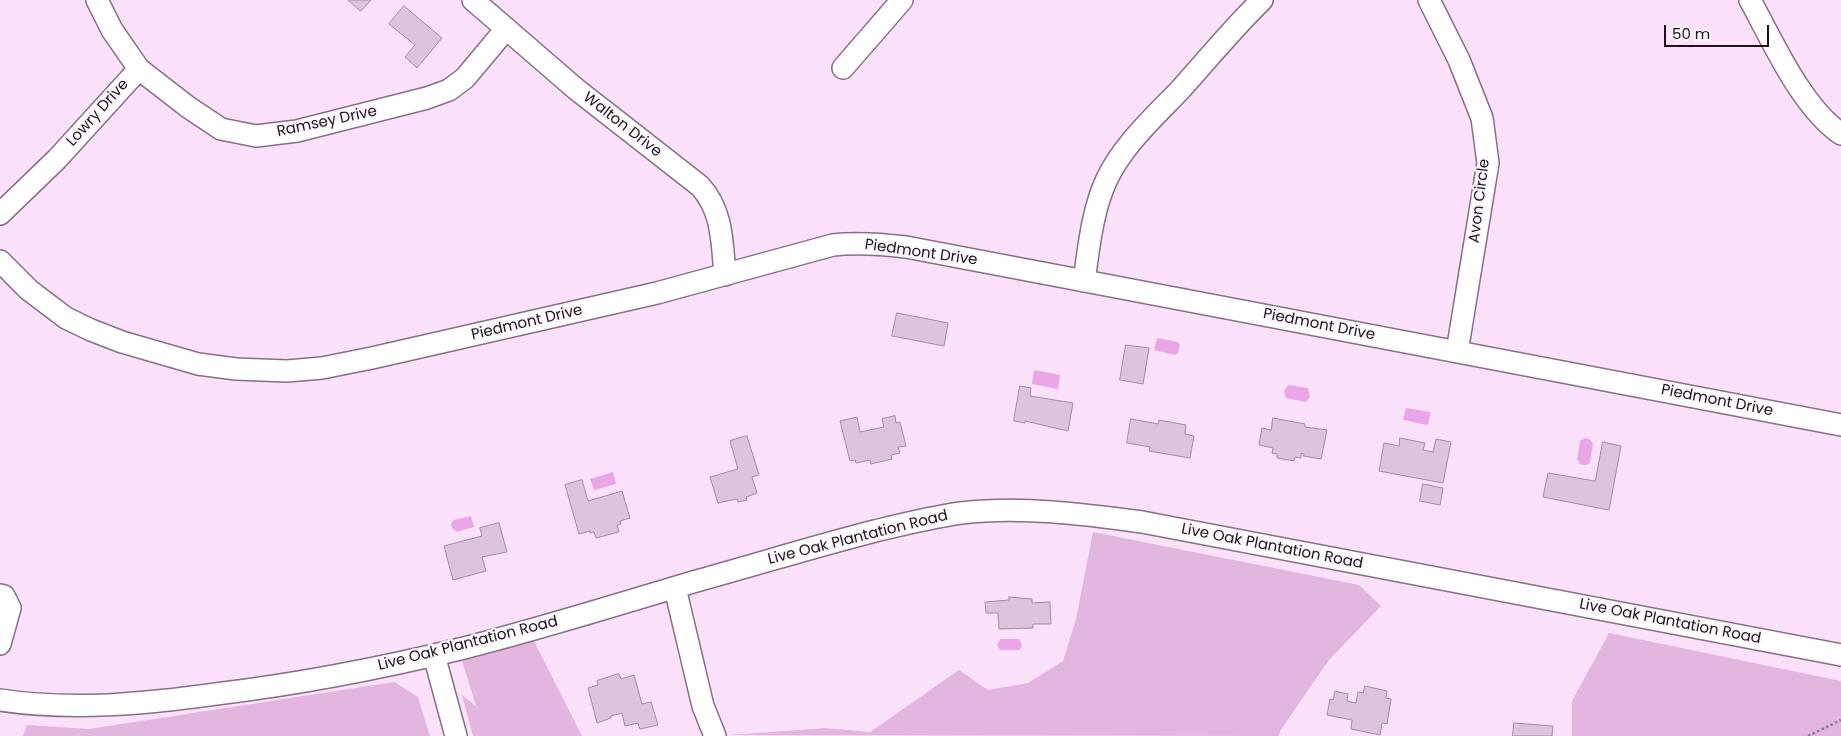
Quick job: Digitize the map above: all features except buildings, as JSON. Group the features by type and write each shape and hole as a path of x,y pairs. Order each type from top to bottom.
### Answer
{"street":[{"name":"Lowry Drive","path":"0,214 57,159 139,69 112,30 97,0"},
{"name":"Walton Drive","path":"473,0 576,89 700,186 709,196 720,224 726,275"},
{"path":"843,68 902,0"},
{"path":"1084,281 1092,224 1107,179 1144,128 1262,0"},
{"name":"Avon Circle","path":"1429,0 1459,60 1482,118 1488,163 1457,352"},
{"path":"1750,0 1802,92 1820,116 1841,134"},
{"name":"Ramsey Drive","path":"139,69 188,107 221,129 256,136 298,131 427,98 449,90 465,78 506,29"},
{"name":"Piedmont Drive","path":"0,261 29,290 50,307 66,318 91,330 122,342 198,364 263,371 322,368 372,358 657,293 803,252 849,243 876,243 906,247 1841,425"},
{"name":"Live Oak Plantation Road","path":"0,700 33,705 78,706 188,698 268,688 371,669 467,647 852,537 926,518 1000,510 1098,516 1152,524 1841,655"},
{"path":"675,588 703,706 715,736"},
{"path":"0,595 4,596 10,608 0,644"},
{"path":"434,655 456,736"}],"path":[{"path":"1808,736 1841,720"}],"shaded area":[{"path":"1157,338 1178,342 1180,345 1178,353 1175,355 1154,350"},
{"path":"1034,370 1060,375 1058,389 1032,384"},
{"path":"1288,385 1308,388 1310,397 1306,402 1286,398 1284,391"},
{"path":"1406,408 1431,412 1428,425 1403,420"},
{"path":"1585,438 1591,440 1593,444 1590,463 1586,465 1579,464 1577,460 1580,441"},
{"path":"613,472 616,484 594,490 590,479"},
{"path":"471,516 474,527 457,532 452,528 451,524 454,520"},
{"path":"1093,532 1359,585 1381,606 1329,660 1280,731 1279,736 729,735 825,728 870,732 959,670 988,690 1028,683 1063,661 1076,619"},
{"path":"1609,633 1841,681 1841,736 1572,736 1572,701"},
{"path":"1000,639 1019,639 1022,645 1020,650 1000,650 997,645"},
{"path":"534,641 582,736 473,736 462,695 476,706 462,661"},
{"path":"394,682 418,697 430,736 23,736 27,725 89,729"}]}
